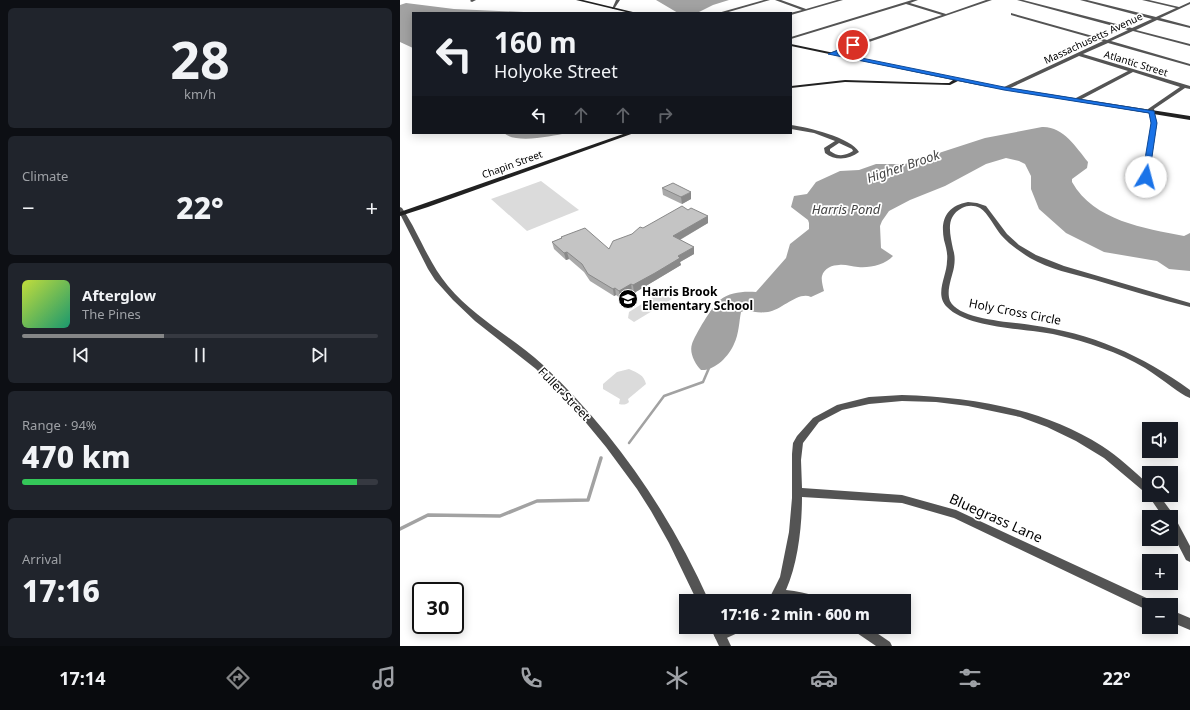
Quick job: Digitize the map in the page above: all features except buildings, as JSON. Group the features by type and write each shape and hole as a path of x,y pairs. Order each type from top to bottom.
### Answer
{"main road":[{"path":"579,0 630,12"},
{"path":"792,46 1004,89 1190,118"},
{"path":"792,88 845,81 950,84 957,80"},
{"name":"Chapin Street","path":"401,212 628,134"}],"street":[{"path":"612,8 618,0"},
{"path":"724,12 768,0"},
{"path":"777,0 806,10"},
{"path":"792,14 841,0"},
{"path":"898,0 946,14"},
{"path":"792,38 916,0"},
{"path":"831,54 990,0"},
{"path":"1019,0 1190,45"},
{"path":"1082,0 1190,27"},
{"path":"1144,0 1180,8"},
{"name":"Massachusetts Avenue","path":"1004,89 1190,3"},
{"path":"1012,14 1190,65"},
{"name":"Atlantic Street","path":"1078,54 1187,87"},
{"path":"1076,100 1131,71"},
{"path":"1141,188 1146,177 1154,123 1151,108 1187,87"},
{"path":"792,127 806,128 823,133 839,141"},
{"name":"Holy Cross Circle","path":"1190,305 1061,268 1033,257 1014,244 1000,230 984,207 969,204 961,206 947,219 947,236 950,244 951,262 944,295 946,302 955,310 974,318 1051,331 1122,352 1145,364 1190,396"},
{"name":"Fuller Street","path":"401,212 435,273 451,295 470,313 538,367 588,417 620,456 668,530 700,594"},
{"path":"778,594 786,578 795,528 798,442 808,427 820,417 835,409 863,400 889,398 953,401 1009,411 1033,418 1090,444 1122,466 1142,485"},
{"name":"Bluegrass Lane","path":"797,492 902,499 956,514 1142,602"},
{"path":"1178,534 1190,557"},
{"path":"1178,619 1190,624"},
{"path":"868,634 886,646"}],"shaded area":[{"path":"541,181 579,210 527,231 491,199"},
{"path":"661,292 672,299 634,322 628,318 629,312"},
{"path":"629,369 642,376 646,384 628,399 628,403 619,404 620,399 603,389 603,384 617,372"}],"water":[{"path":"656,0 729,0 713,5 699,12 676,12"},
{"path":"406,3 454,9 522,12 412,12 412,48 400,42 400,5"},
{"name":"Harris Pond","path":"1042,127 1056,130 1063,134 1074,144 1088,162 1087,168 1072,179 1072,182 1081,195 1093,206 1121,221 1137,226 1184,236 1190,233 1190,271 1169,269 1157,261 1104,252 1066,233 1039,209 1031,189 1031,176 1025,164 1006,158 986,164 945,186 910,200 889,211 880,226 881,248 893,256 890,259 882,264 867,267 841,265 832,266 823,273 822,276 824,291 811,297 806,296 795,299 773,311 757,312 746,310 741,312 736,340 732,349 725,358 721,362 706,370 701,370 697,365 692,355 691,347 704,321 717,303 724,297 733,294 742,292 756,292 786,258 790,244 809,229 808,220 791,207 794,196 807,194 816,182 840,171 859,170 876,164 905,164 985,138"},
{"path":"506,134 561,134 525,139"}],"waterway":[{"name":"Higher Brook","path":"629,443 664,396 703,382 709,368"},
{"name":"Higher Brook","path":"400,529 428,515 500,516 537,501 588,500 601,458"}],"place":[{"name":"Harris Brook Elementary School","path":"628,299"}],"route":[{"path":"853,45 831,54 1004,89 1152,112 1154,123 1146,177"}]}
